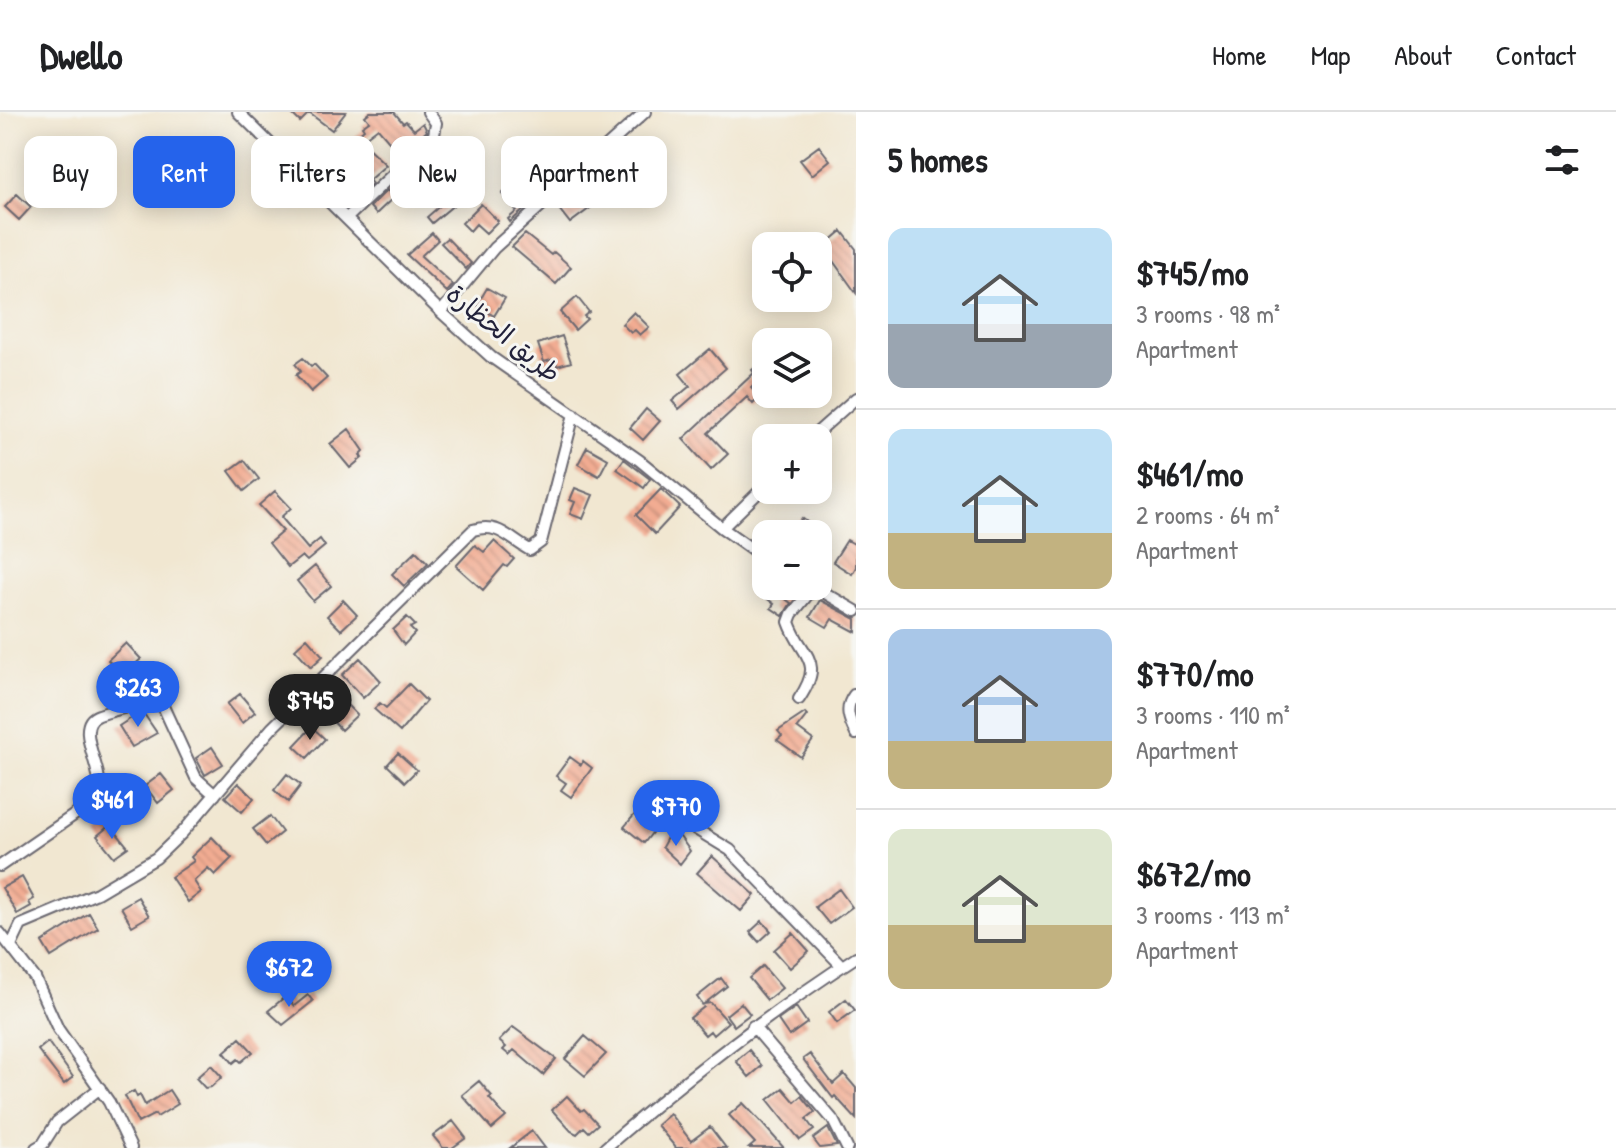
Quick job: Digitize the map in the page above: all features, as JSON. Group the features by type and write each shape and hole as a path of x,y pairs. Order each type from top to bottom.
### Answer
{"street":[{"name":"طريق الحظارة","path":"239,112 441,312 517,378 639,460 752,549"},
{"path":"347,218 434,135 436,123 428,112"},
{"path":"441,312 494,248 645,112"},
{"path":"827,424 856,398"},
{"path":"11,946 21,925 97,893 156,858 272,728 473,530 486,526 501,530 530,550 541,542 574,414"},
{"path":"722,528 752,499"},
{"path":"832,597 856,611"},
{"path":"799,699 811,680 812,672 810,661 789,622 803,600"},
{"path":"0,866 80,811 99,789 99,775 86,732 91,720 97,715 128,708 156,691 196,778 215,795"},
{"path":"854,695 847,710 856,734"},
{"path":"645,798 730,850 842,966"},
{"path":"0,933 35,978 58,1029 118,1116 131,1148"},
{"path":"605,1148 675,1087 753,1026 856,957"},
{"path":"753,1026 833,1120 847,1148"},
{"path":"36,1148 43,1144 57,1122 100,1088"}],"building":[{"path":"290,112 346,112 332,130 309,113 300,122"},
{"path":"370,112 394,112 414,130 423,123 427,131 421,136 390,136 390,142 378,128 368,136 356,136 369,121 365,116"},
{"path":"819,146 830,160 812,175 800,160"},
{"path":"374,153 386,165 374,176"},
{"path":"387,190 390,193 390,201 376,214 371,208 374,208 374,203"},
{"path":"17,194 24,200 24,208 30,208 19,220 5,207"},
{"path":"437,208 450,208 432,223 427,217"},
{"path":"477,208 485,208 498,221 486,233 476,224 470,231 462,223"},
{"path":"514,208 526,208 510,222 508,219 517,211"},
{"path":"560,208 590,208 570,223"},
{"path":"842,231 856,249 856,293 832,260 832,239"},
{"path":"432,233 438,240 421,256 453,285 447,292 407,255"},
{"path":"525,234 571,267 556,284 512,247"},
{"path":"447,238 471,263 466,269 441,243"},
{"path":"487,288 505,298 494,316 477,305"},
{"path":"577,297 589,312 584,316 587,319 575,330 560,312"},
{"path":"634,312 649,327 640,335 635,330 631,333 622,324"},
{"path":"562,336 571,362 557,366 555,359 544,362 538,344"},
{"path":"710,349 726,368 679,409 672,401 690,386 680,374"},
{"path":"303,358 311,366 314,364 327,378 311,392 296,375 301,371 295,364"},
{"path":"752,375 752,403 747,397 708,433 728,454 711,470 683,439"},
{"path":"646,409 660,421 643,440 630,428"},
{"path":"349,429 364,451 360,455 362,458 350,468 330,444"},
{"path":"587,447 608,459 599,476 578,464"},
{"path":"624,459 650,479 644,488 617,469"},
{"path":"244,460 259,479 244,491 229,471"},
{"path":"575,488 593,495 583,519 570,514 575,502 570,500"},
{"path":"661,489 680,507 655,534 636,515"},
{"path":"275,491 291,508 281,517 308,549 320,539 325,546 307,561 302,556 288,567 269,543 283,531 259,505"},
{"path":"847,540 856,545 856,567 852,574 833,562"},
{"path":"494,541 514,559 507,567 504,565 483,590 456,566 475,545 484,552"},
{"path":"416,551 428,563 404,586 392,574"},
{"path":"315,566 331,586 313,601 297,581"},
{"path":"343,600 357,615 341,630 327,616"},
{"path":"769,600 787,600 791,603 783,616 771,608 774,604"},
{"path":"820,600 856,619 856,632 832,619 827,627 810,617"},
{"path":"407,617 415,625 410,628 415,633 404,645 393,630"},
{"path":"307,638 323,656 311,667 295,649"},
{"path":"126,643 141,659 122,676 108,660"},
{"path":"360,658 381,681 363,698 342,675"},
{"path":"409,684 426,701 400,732 374,709 380,703 386,708"},
{"path":"240,694 255,712 242,723 227,704"},
{"path":"343,701 357,715 341,730 328,716"},
{"path":"142,711 157,733 132,747 119,726"},
{"path":"805,713 807,715 797,728 813,740 801,757 777,740 782,736 778,731"},
{"path":"312,727 325,739 307,758 294,746"},
{"path":"212,747 223,764 205,775 196,758"},
{"path":"398,753 417,770 405,782 387,765"},
{"path":"570,757 592,768 571,797 561,790 566,783 556,776"},
{"path":"161,774 174,790 158,803 145,786"},
{"path":"287,774 301,785 288,802 274,790"},
{"path":"238,783 254,798 242,812 225,797"},
{"path":"635,814 655,829 644,843 624,827"},
{"path":"270,816 282,832 266,845 253,829"},
{"path":"110,825 128,847 114,857 97,836"},
{"path":"678,834 690,851 680,864 662,847 668,836"},
{"path":"212,837 232,858 215,875 208,868 194,881 201,892 188,902 171,877 194,861 191,857"},
{"path":"712,856 755,895 741,911 697,873"},
{"path":"22,877 34,899 29,902 31,906 17,914 2,888"},
{"path":"839,889 852,907 829,924 815,907"},
{"path":"138,897 149,916 132,926 121,907"},
{"path":"89,913 98,928 51,957 42,942"},
{"path":"762,921 771,931 759,942 750,932"},
{"path":"793,933 809,951 790,968 774,950"},
{"path":"763,966 782,988 767,1000 749,978"},
{"path":"721,978 727,986 704,1004 711,1003 728,1022 713,1035 710,1031 705,1035 690,1018 704,1007 697,997"},
{"path":"308,995 313,1001 283,1025 268,1011 286,996 294,1006"},
{"path":"846,999 855,1010 837,1023 829,1012"},
{"path":"741,1003 750,1014 734,1026 726,1015"},
{"path":"796,1007 807,1023 789,1036 778,1020"},
{"path":"513,1027 556,1059 543,1075 514,1050 509,1055 503,1050 506,1047 499,1041"},
{"path":"585,1036 606,1054 585,1076 565,1059"},
{"path":"240,1038 253,1052 241,1062 238,1059 233,1063 224,1052"},
{"path":"48,1042 73,1077 64,1084 38,1050"},
{"path":"749,1050 762,1066 749,1077 736,1061"},
{"path":"810,1054 833,1084 844,1074 856,1088 856,1119 835,1096 833,1098 803,1059"},
{"path":"211,1065 222,1077 211,1087 205,1088 196,1078"},
{"path":"479,1081 506,1117 492,1129 462,1095"},
{"path":"783,1088 795,1102 802,1096 815,1112 806,1119 814,1130 800,1140 768,1100"},
{"path":"169,1090 178,1104 157,1117 155,1114 138,1123 125,1096 134,1091 145,1105"},
{"path":"567,1096 598,1124 589,1132 584,1127 577,1134 571,1131 552,1110"},
{"path":"743,1103 784,1148 749,1148 755,1143 729,1115"},
{"path":"670,1114 691,1141 710,1127 726,1148 676,1148 657,1125"},
{"path":"453,1121 466,1138 452,1148 443,1148 433,1136"},
{"path":"828,1128 837,1146 820,1148 813,1139"},
{"path":"532,1131 545,1148 510,1148"}]}
